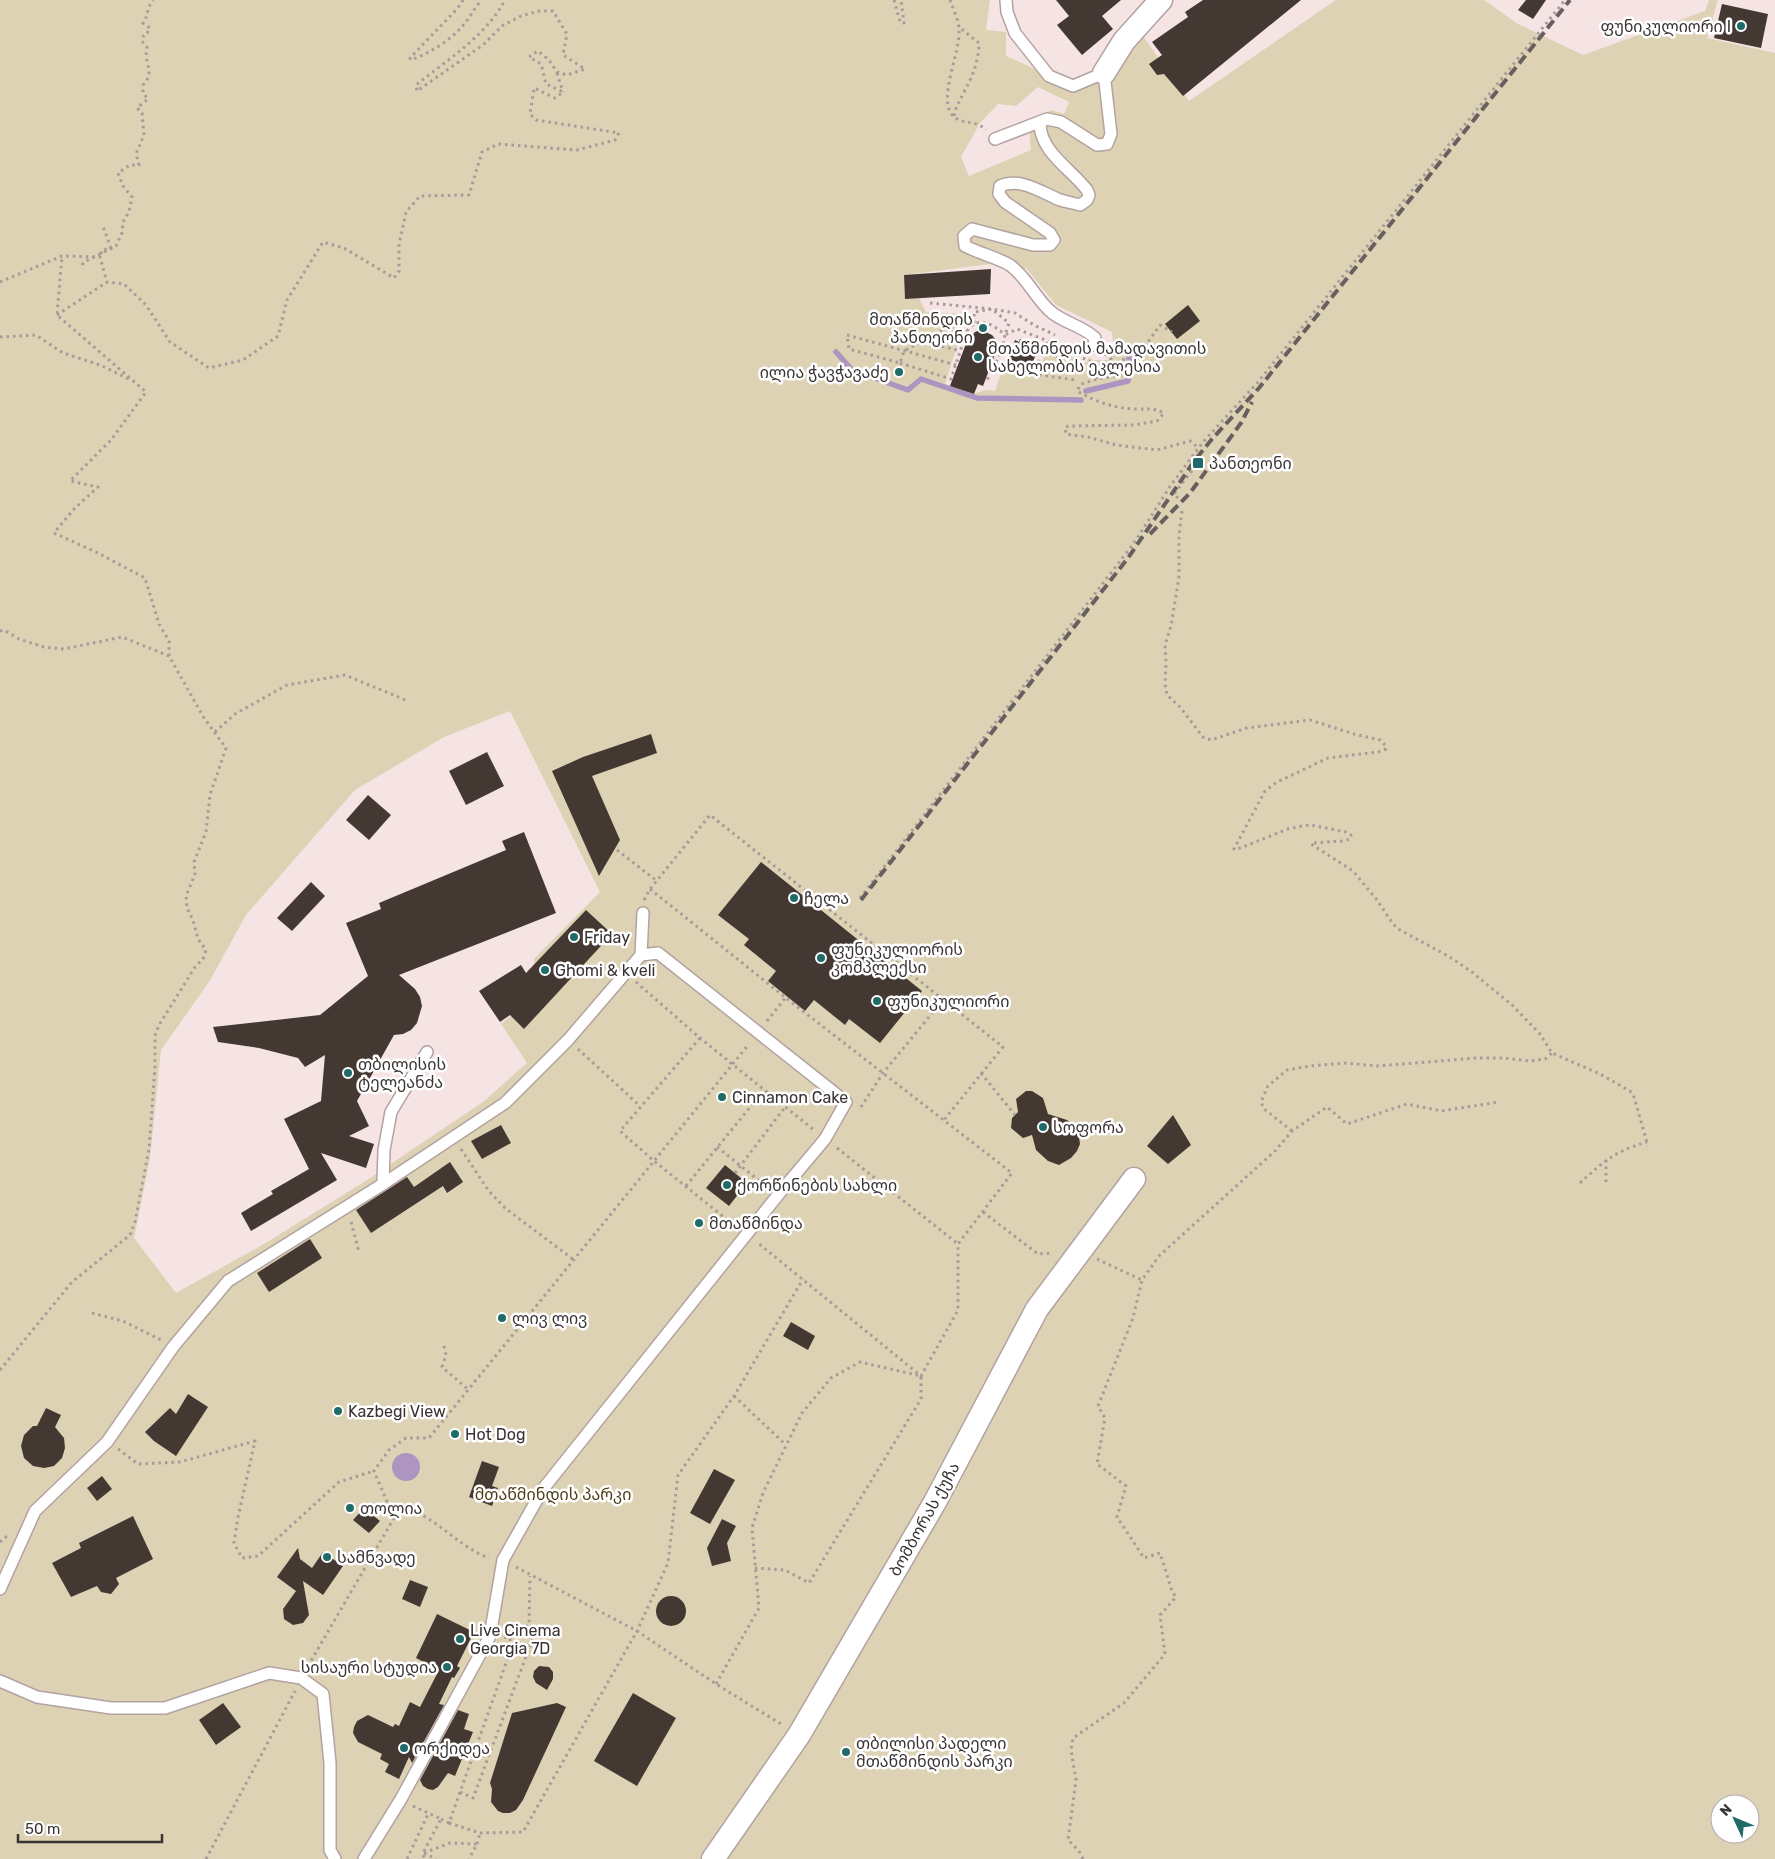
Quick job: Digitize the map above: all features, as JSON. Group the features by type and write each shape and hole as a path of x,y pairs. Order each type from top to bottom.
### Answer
{"street":[{"path":"1104,73 1124,41 1161,0"},
{"name":"ბომბორას ქუჩა","path":"713,1859 799,1735 935,1502 1037,1309 1134,1178"}],"lane":[{"path":"995,139 1047,119 1061,122 1096,145 1107,144 1111,134 1104,73 1073,86 1049,76 1016,33 1007,12 1006,0"},
{"path":"1040,123 1043,141 1050,152 1088,190 1089,196 1087,200 1080,205 1063,201 1025,185 1008,182 1000,186 999,194 1005,202 1050,233 1054,240 1050,245 1033,245 972,229 964,236 965,246 977,253 1010,265 1026,281 1048,310 1067,323 1088,331 1095,338 1094,345"},
{"path":"0,1589 35,1510 107,1442 173,1347 228,1281 383,1184 505,1103 568,1040 641,955 643,913"},
{"path":"364,1859 401,1799 490,1636 503,1560 543,1489 825,1139 846,1102 658,953 641,955"},
{"path":"383,1184 384,1150 391,1112 427,1052"},
{"path":"0,1681 37,1697 111,1708 165,1708 269,1673 301,1678 323,1694 330,1763 330,1850 335,1859"}],"path":[{"path":"82,265 84,262 101,256 116,246 129,212 132,196 123,186 118,173 130,165 139,165 136,154 144,134 142,113 137,108 148,99 143,93 143,85 149,79 150,73 145,55 147,47 142,41 144,34 150,28 143,23 147,18 147,7 153,0"},
{"path":"463,0 457,9 410,58 411,60 429,53 451,36 467,20 477,4 482,0"},
{"path":"504,0 500,10 474,38 416,85 417,91 483,45 502,26 521,16 539,11 553,11 567,34 563,55 585,69 567,75 557,72"},
{"path":"894,0 900,22 904,23 901,0"},
{"path":"950,0 959,27 959,37 948,93 949,109 954,117 979,124 995,139"},
{"path":"860,898 1134,543 1176,477 1203,442 1258,382 1565,0"},
{"path":"954,117 956,106 966,89 979,55 979,43 959,27"},
{"path":"538,51 549,60 557,72 563,92 546,84 541,64 529,57 538,51"},
{"path":"57,315 107,282 124,284 146,304 170,342 209,368 243,360 278,336 287,300 323,242 344,248 394,278 399,271 399,245 406,212 420,196 470,195 482,152 498,144 577,150 615,140 620,133 536,120 530,114 534,88 555,98 563,92"},
{"path":"102,224 111,248 102,250 101,256 107,282"},
{"path":"0,282 62,256 96,257"},
{"path":"57,315 62,256"},
{"path":"930,304 992,309 1015,313 1034,325 1060,337"},
{"path":"956,366 847,335 849,349 951,379 955,372 967,331 974,322 974,312 992,309"},
{"path":"985,382 1001,352 1009,324 992,309"},
{"path":"0,1370 72,1282 130,1236 149,1149 156,1067 155,1036 159,1025 195,967 203,959 206,950 198,939 193,920 187,908 186,896 196,874 194,862 206,832 210,795 226,748 204,718 169,656 169,640 159,624 145,578 98,553 54,533 74,509 98,487 70,481 111,440 146,392 57,315"},
{"path":"974,322 984,322 993,325 1005,335"},
{"path":"1122,367 1124,358 1146,345 1160,326 1172,332"},
{"path":"1005,335 1017,329 1064,348 1095,364 1097,379"},
{"path":"900,364 904,351 942,330 967,331"},
{"path":"1027,340 1030,334"},
{"path":"0,337 36,336 63,353 100,365 134,382"},
{"path":"922,341 960,351"},
{"path":"1033,374 1048,341"},
{"path":"1045,375 1064,348"},
{"path":"1110,357 1122,367 1125,371 1124,375 1097,379 1081,384 1077,391 1093,400 1106,404 1137,409 1151,407 1164,412 1157,421 1134,425 1070,426 1065,427 1066,434 1088,437 1116,445 1157,450 1190,441 1196,446"},
{"path":"996,364 1033,374 1076,380"},
{"path":"1178,498 1174,494 1198,463"},
{"path":"1182,511 1179,535 1179,577 1171,626 1165,645 1165,684 1167,695 1203,737 1211,740 1247,728 1310,720 1380,740 1386,746 1386,749 1378,752 1328,758 1277,782 1265,791 1234,849 1288,829 1302,826 1311,825 1346,832 1351,835 1350,839 1343,841 1312,842 1312,844 1353,872 1377,900 1393,924 1400,930 1448,956 1472,972 1512,1005 1540,1034 1552,1053 1600,1074 1630,1091 1634,1097 1647,1144 1626,1148 1606,1160 1580,1183"},
{"path":"0,631 4,630 14,638 64,649 122,637 169,656"},
{"path":"215,732 234,714 287,685 345,676 408,701"},
{"path":"643,913 644,897 710,814 1003,1047 944,1120"},
{"path":"617,850 657,881"},
{"path":"650,889 1012,1173 958,1244 958,1310 921,1376 921,1399 810,1583 785,1570 755,1568"},
{"path":"626,973 700,1038 785,1108 958,1244"},
{"path":"766,1023 786,997"},
{"path":"880,1080 883,1073 943,1000"},
{"path":"700,1038 620,1131 654,1161 803,1279 921,1376"},
{"path":"1291,1130 1264,1109 1261,1102 1268,1086 1287,1070 1328,1064 1345,1063 1378,1066 1477,1058 1530,1061 1544,1059 1552,1053"},
{"path":"107,1442 138,1464 180,1462 255,1441 238,1516 234,1544 242,1558 258,1556 339,1482 374,1471 389,1450 406,1438 429,1438 740,1054"},
{"path":"591,1060 640,1106"},
{"path":"980,1074 1015,1115"},
{"path":"686,1187 764,1090"},
{"path":"1083,1859 1079,1851 1068,1840 1076,1780 1071,1750 1073,1738 1124,1703 1165,1654 1160,1615 1176,1597 1172,1591 1160,1553 1144,1558 1117,1517 1126,1486 1097,1464 1104,1418 1098,1406 1133,1318 1142,1280 1159,1256 1275,1151 1291,1130 1327,1107 1347,1124 1407,1104 1441,1111 1499,1102"},
{"path":"735,1173 785,1108"},
{"path":"453,1138 488,1190 505,1208 574,1260"},
{"path":"717,1147 778,1195"},
{"path":"1606,1160 1606,1182"},
{"path":"346,1207 359,1252"},
{"path":"983,1212 1038,1254"},
{"path":"1106,1264 1142,1280"},
{"path":"401,1799 428,1814 480,1834 524,1832 637,1631 668,1563 678,1475 734,1396 803,1279"},
{"path":"92,1313 124,1321 173,1347"},
{"path":"444,1346 446,1355 442,1367 469,1390"},
{"path":"716,1684 759,1608 752,1528 763,1493 785,1444 802,1413 831,1378 860,1362 921,1376"},
{"path":"734,1396 785,1444"},
{"path":"374,1471 394,1518"},
{"path":"206,1859 301,1678 394,1518 411,1510 427,1516 460,1543 487,1558"},
{"path":"460,1792 473,1798 533,1638 529,1624 530,1576 637,1631 716,1684 799,1735"},
{"path":"490,1636 510,1638 529,1624"},
{"path":"449,1823 510,1652 510,1638"},
{"path":"407,1859 428,1814"},
{"path":"424,1859 423,1853 441,1819"},
{"path":"469,1859 480,1834"},
{"path":"423,1853 450,1843 477,1844"},
{"path":"423,1853 436,1859"}],"green space":[{"name":"მთაწმინდის პარკი","path":"0,0 990,0 986,30 1006,32 1006,56 1073,86 1104,73 1140,32 1189,101 1336,0 1484,0 1518,24 1583,55 1705,11 1709,0 1718,0 1707,38 1775,53 1775,1859 0,1859","holes":["1038,87 1069,102 1064,114 1052,110 1035,121 1030,135 1031,150 969,176 961,157 980,123 998,104 1016,106","990,264 1006,268 1017,277 1026,268 1056,305 1112,332 1112,354 1107,360 1093,360 1089,357 1086,363 1049,346 1037,372 1005,362 995,391 985,390 974,394 945,384 967,314 926,312 919,298 905,298 904,275","510,711 600,892 534,959 533,998 501,1024 527,1063 483,1102 364,1182 264,1244 176,1293 134,1238 150,1158 161,1050 209,982 246,915 355,790 444,737"]}],"shaded area":[{"path":"406,1453 416,1457 420,1467 416,1477 406,1481 396,1477 392,1467 396,1457"}],"building":[{"path":"1056,0 1121,0 1102,16 1113,29 1082,55 1057,25 1069,16"},
{"path":"1203,0 1301,0 1183,96 1164,74 1157,75 1149,64 1162,55 1152,42 1188,17 1185,12"},
{"path":"1526,0 1546,0 1533,19 1518,10"},
{"name":"ფუნიკულიორი I","path":"1722,4 1768,14 1761,48 1714,38"},
{"path":"991,269 990,294 905,299 904,275"},
{"path":"1188,305 1200,321 1177,339 1165,324"},
{"name":"მთაწმინდის მამადავითის სახელობის ეკლესია","path":"981,330 992,335 999,344 983,386 978,384 974,394 950,386 967,341 975,332"},
{"path":"1020,339 1035,344 1034,347 1038,349 1031,367 1008,359 1015,340 1019,342"},
{"path":"651,734 657,753 592,776 620,840 599,876 552,771 583,757"},
{"path":"487,752 504,786 466,805 449,771"},
{"path":"368,795 391,815 369,840 346,820"},
{"path":"524,832 556,913 399,975 415,989 420,997 422,1006 417,1023 411,1030 403,1034 394,1035 357,1101 369,1126 349,1136 374,1144 366,1168 321,1153 337,1180 251,1231 241,1213 273,1194 271,1191 309,1169 284,1119 321,1101 325,1055 305,1067 298,1058 259,1048 218,1042 213,1027 320,1015 368,976 346,923 381,909 379,903 506,850 502,841"},
{"name":"ფუნიკულიორის კომპლექსი","path":"761,862 922,991 880,1043 849,1019 845,1025 814,1000 805,1011 768,981 776,971 744,945 749,939 718,915"},
{"path":"311,882 325,896 292,931 277,918"},
{"path":"586,910 612,934 524,1029 510,1015 500,1022 479,991 521,965 526,973"},
{"name":"სოფორა","path":"1026,1091 1032,1091 1043,1098 1048,1114 1067,1120 1075,1127 1080,1144 1071,1158 1059,1165 1048,1161 1036,1150 1032,1135 1023,1138 1011,1128 1012,1118 1018,1112 1016,1099"},
{"path":"1173,1115 1191,1145 1168,1164 1147,1146"},
{"path":"501,1125 511,1143 482,1159 471,1141"},
{"path":"450,1162 463,1182 447,1193 443,1186 371,1233 356,1210 407,1177 414,1187"},
{"name":"ქორწინების სახლი","path":"725,1165 747,1183 729,1206 706,1188"},
{"path":"310,1239 322,1258 269,1292 257,1273"},
{"path":"791,1322 815,1336 808,1350 783,1336"},
{"path":"188,1394 208,1407 176,1456 154,1441 145,1432 170,1408 176,1414"},
{"path":"46,1408 61,1415 55,1427 64,1438 65,1448 62,1458 54,1466 44,1468 33,1466 24,1458 21,1446 24,1435 33,1426 37,1426"},
{"path":"482,1461 499,1467 492,1486 498,1488 492,1506 469,1497"},
{"path":"714,1469 735,1480 710,1524 690,1513"},
{"path":"102,1476 112,1489 97,1501 87,1488"},
{"path":"364,1508 380,1521 369,1533 353,1520"},
{"path":"133,1516 153,1559 116,1578 119,1584 111,1594 101,1592 97,1586 71,1597 52,1563 81,1548 79,1543"},
{"path":"722,1519 736,1526 727,1543 731,1561 712,1566 707,1548"},
{"path":"298,1548 300,1559 312,1568 323,1552 343,1566 323,1595 303,1581 309,1615 303,1623 293,1625 284,1619 283,1609 296,1591 277,1577"},
{"path":"410,1580 428,1587 420,1607 402,1599"},
{"path":"671,1596 677,1597 685,1605 685,1617 677,1625 671,1626 665,1625 657,1617 656,1611 657,1605 665,1597"},
{"path":"437,1614 474,1632 457,1666 460,1668 454,1678 452,1677 439,1704 444,1705 412,1763 409,1757 399,1779 385,1772 389,1764 380,1759 382,1754 358,1742 353,1733 354,1727 357,1721 368,1715 393,1727 395,1724 399,1726 410,1702 420,1707 439,1670 416,1658"},
{"path":"539,1666 549,1667 553,1672 553,1679 547,1690 536,1683 533,1677 534,1671"},
{"path":"633,1693 676,1718 637,1786 594,1761"},
{"path":"223,1703 241,1727 216,1745 199,1720"},
{"path":"557,1703 566,1707 523,1800 516,1810 510,1813 498,1811 491,1802 492,1789 490,1783 512,1713"},
{"path":"458,1710 469,1714 464,1729 473,1732 455,1776 448,1773 438,1787 433,1790 428,1789 423,1786 420,1780"}],"waterway":[{"path":"1086,391 1128,381 1131,368 1127,349"},
{"path":"836,352 852,370 908,390 921,379 977,398 1081,400"}],"railway":[{"path":"861,900 1128,558 1195,460 1259,388 1570,0"},
{"path":"1150,534 1190,493 1241,423 1252,402"}],"place":[{"name":"ფუნიკულიორი I","path":"1741,26"},
{"name":"მთაწმინდის პანთეონი","path":"983,328"},
{"name":"მთაწმინდის მამადავითის სახელობის ეკლესია","path":"978,357"},
{"name":"ილია ჭავჭავაძე","path":"899,372"},
{"name":"პანთეონი","path":"1198,463"},
{"name":"ჩელა","path":"794,898"},
{"name":"Friday","path":"574,937"},
{"name":"ფუნიკულიორის კომპლექსი","path":"821,958"},
{"name":"Ghomi & kveli","path":"545,970"},
{"name":"ფუნიკულიორი","path":"877,1001"},
{"name":"თბილისის ტელეანძა","path":"348,1073"},
{"name":"Cinnamon Cake","path":"722,1097"},
{"name":"სოფორა","path":"1043,1127"},
{"name":"ქორწინების სახლი","path":"727,1185"},
{"name":"მთაწმინდა","path":"699,1223"},
{"name":"ლივ ლივ","path":"502,1318"},
{"name":"Kazbegi View","path":"338,1411"},
{"name":"Hot Dog","path":"455,1434"},
{"name":"თოლია","path":"350,1508"},
{"name":"სამნვადე","path":"327,1557"},
{"name":"Live Cinema Georgia 7D","path":"460,1639"},
{"name":"სისაური სტუდია","path":"447,1667"},
{"name":"ორქიდეა","path":"404,1748"},
{"name":"თბილისი პადელი მთაწმინდის პარკი","path":"846,1752"}]}
